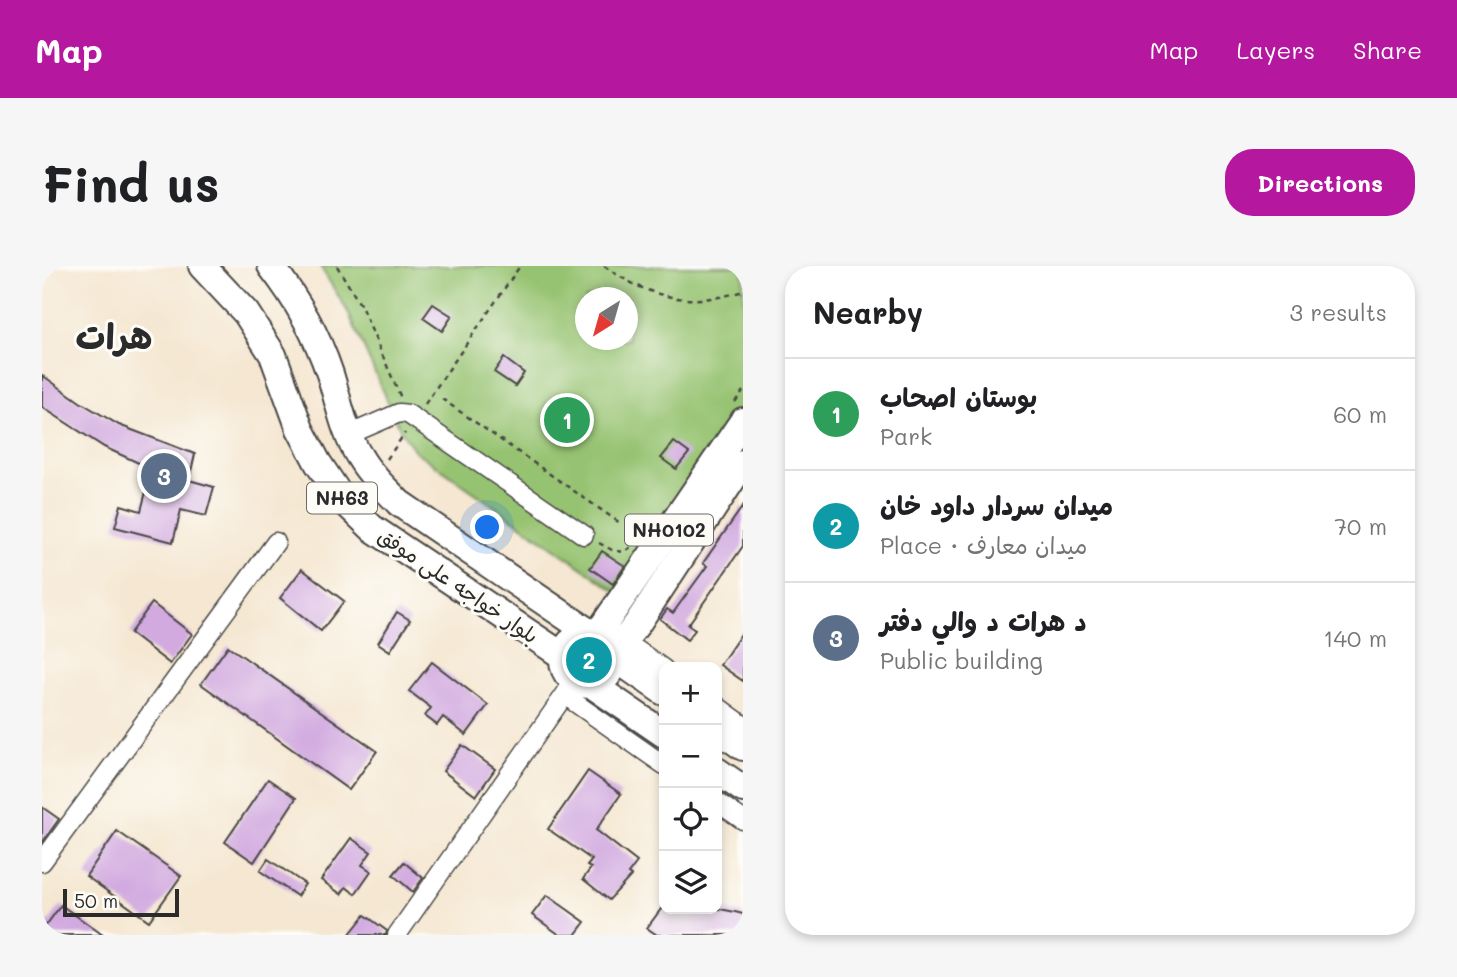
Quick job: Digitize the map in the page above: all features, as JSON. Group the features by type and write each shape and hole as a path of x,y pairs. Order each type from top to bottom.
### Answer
{"highway":[{"name":"بلوار خواجه علی موفق","path":"202,266 246,313 273,355 300,429 342,499 372,528 591,659"},
{"name":"بلوار خواجه علی موفق","path":"271,266 290,290 312,329 329,371 348,435 374,478 400,503 591,659"},
{"name":"NH0102","path":"591,659 739,412"},
{"name":"NH0102","path":"591,659 743,463"},
{"name":"NH63","path":"591,659 659,690"},
{"name":"NH63","path":"591,659 659,729"},
{"path":"722,732 743,747"},
{"path":"722,774 743,789"}],"street":[{"path":"348,435 399,414 412,416 584,535"},
{"path":"42,862 276,542"},
{"path":"591,659 659,668"},
{"path":"591,659 659,758"},
{"path":"397,935 591,659"},
{"path":"722,709 743,724"},
{"path":"722,806 743,821"}],"path":[{"path":"337,266 361,306 412,416"},
{"path":"374,478 412,416 520,266"},
{"path":"604,266 636,286 670,298 707,299 743,291"},
{"path":"739,412 743,391"},
{"path":"442,399 620,523"},
{"path":"584,535 612,550 624,552 634,546"}],"green space":[{"path":"320,266 743,266 743,411 617,592 415,451 400,429 348,312"}],"building":[{"path":"433,304 452,316 442,331 423,318"},
{"path":"504,358 524,373 515,386 494,372"},
{"path":"42,375 119,425 195,454 189,480 214,487 206,516 181,510 173,542 115,527 121,505 141,511 152,469 104,447 42,407"},
{"path":"674,442 689,453 676,469 661,458"},
{"path":"743,506 743,546 688,625 695,630 687,640 660,619 667,609 673,613 707,566 703,563"},
{"path":"602,551 625,566 613,584 590,568"},
{"path":"302,569 344,601 321,631 280,598"},
{"path":"152,603 192,634 170,664 130,633"},
{"path":"397,612 410,620 390,651 378,643"},
{"path":"743,631 743,681 722,666 722,662"},
{"path":"228,646 377,751 349,790 201,684"},
{"path":"432,662 488,705 466,735 443,717 437,725 425,716 431,708 409,691"},
{"path":"462,745 495,769 476,796 443,771"},
{"path":"588,771 621,794 596,830 637,862 628,874 631,876 609,900 583,879 591,868 587,866 592,860 548,829"},
{"path":"268,779 296,798 254,862 225,842"},
{"path":"42,807 59,819 42,843"},
{"path":"117,831 181,876 149,921 86,876"},
{"path":"351,838 371,852 362,865 371,871 355,894 346,887 341,894 321,880"},
{"path":"268,859 305,884 297,896 260,871"},
{"path":"404,862 423,878 413,892 393,875"},
{"path":"547,895 585,922 575,935 560,935 532,915"},
{"path":"61,905 103,935 42,935 42,931"},
{"path":"722,909 743,914 743,935 657,935 647,928 659,912 659,914 722,914"},
{"path":"365,915 387,931 386,935 349,935"}],"place":[{"name":"بوستان اصحاب","path":"567,420"},
{"name":"د هرات د والي دفتر","path":"164,476"},
{"name":"میدان سردار داود خان","path":"589,660"}],"district":[{"name":"هرات","path":"114,337"}]}
